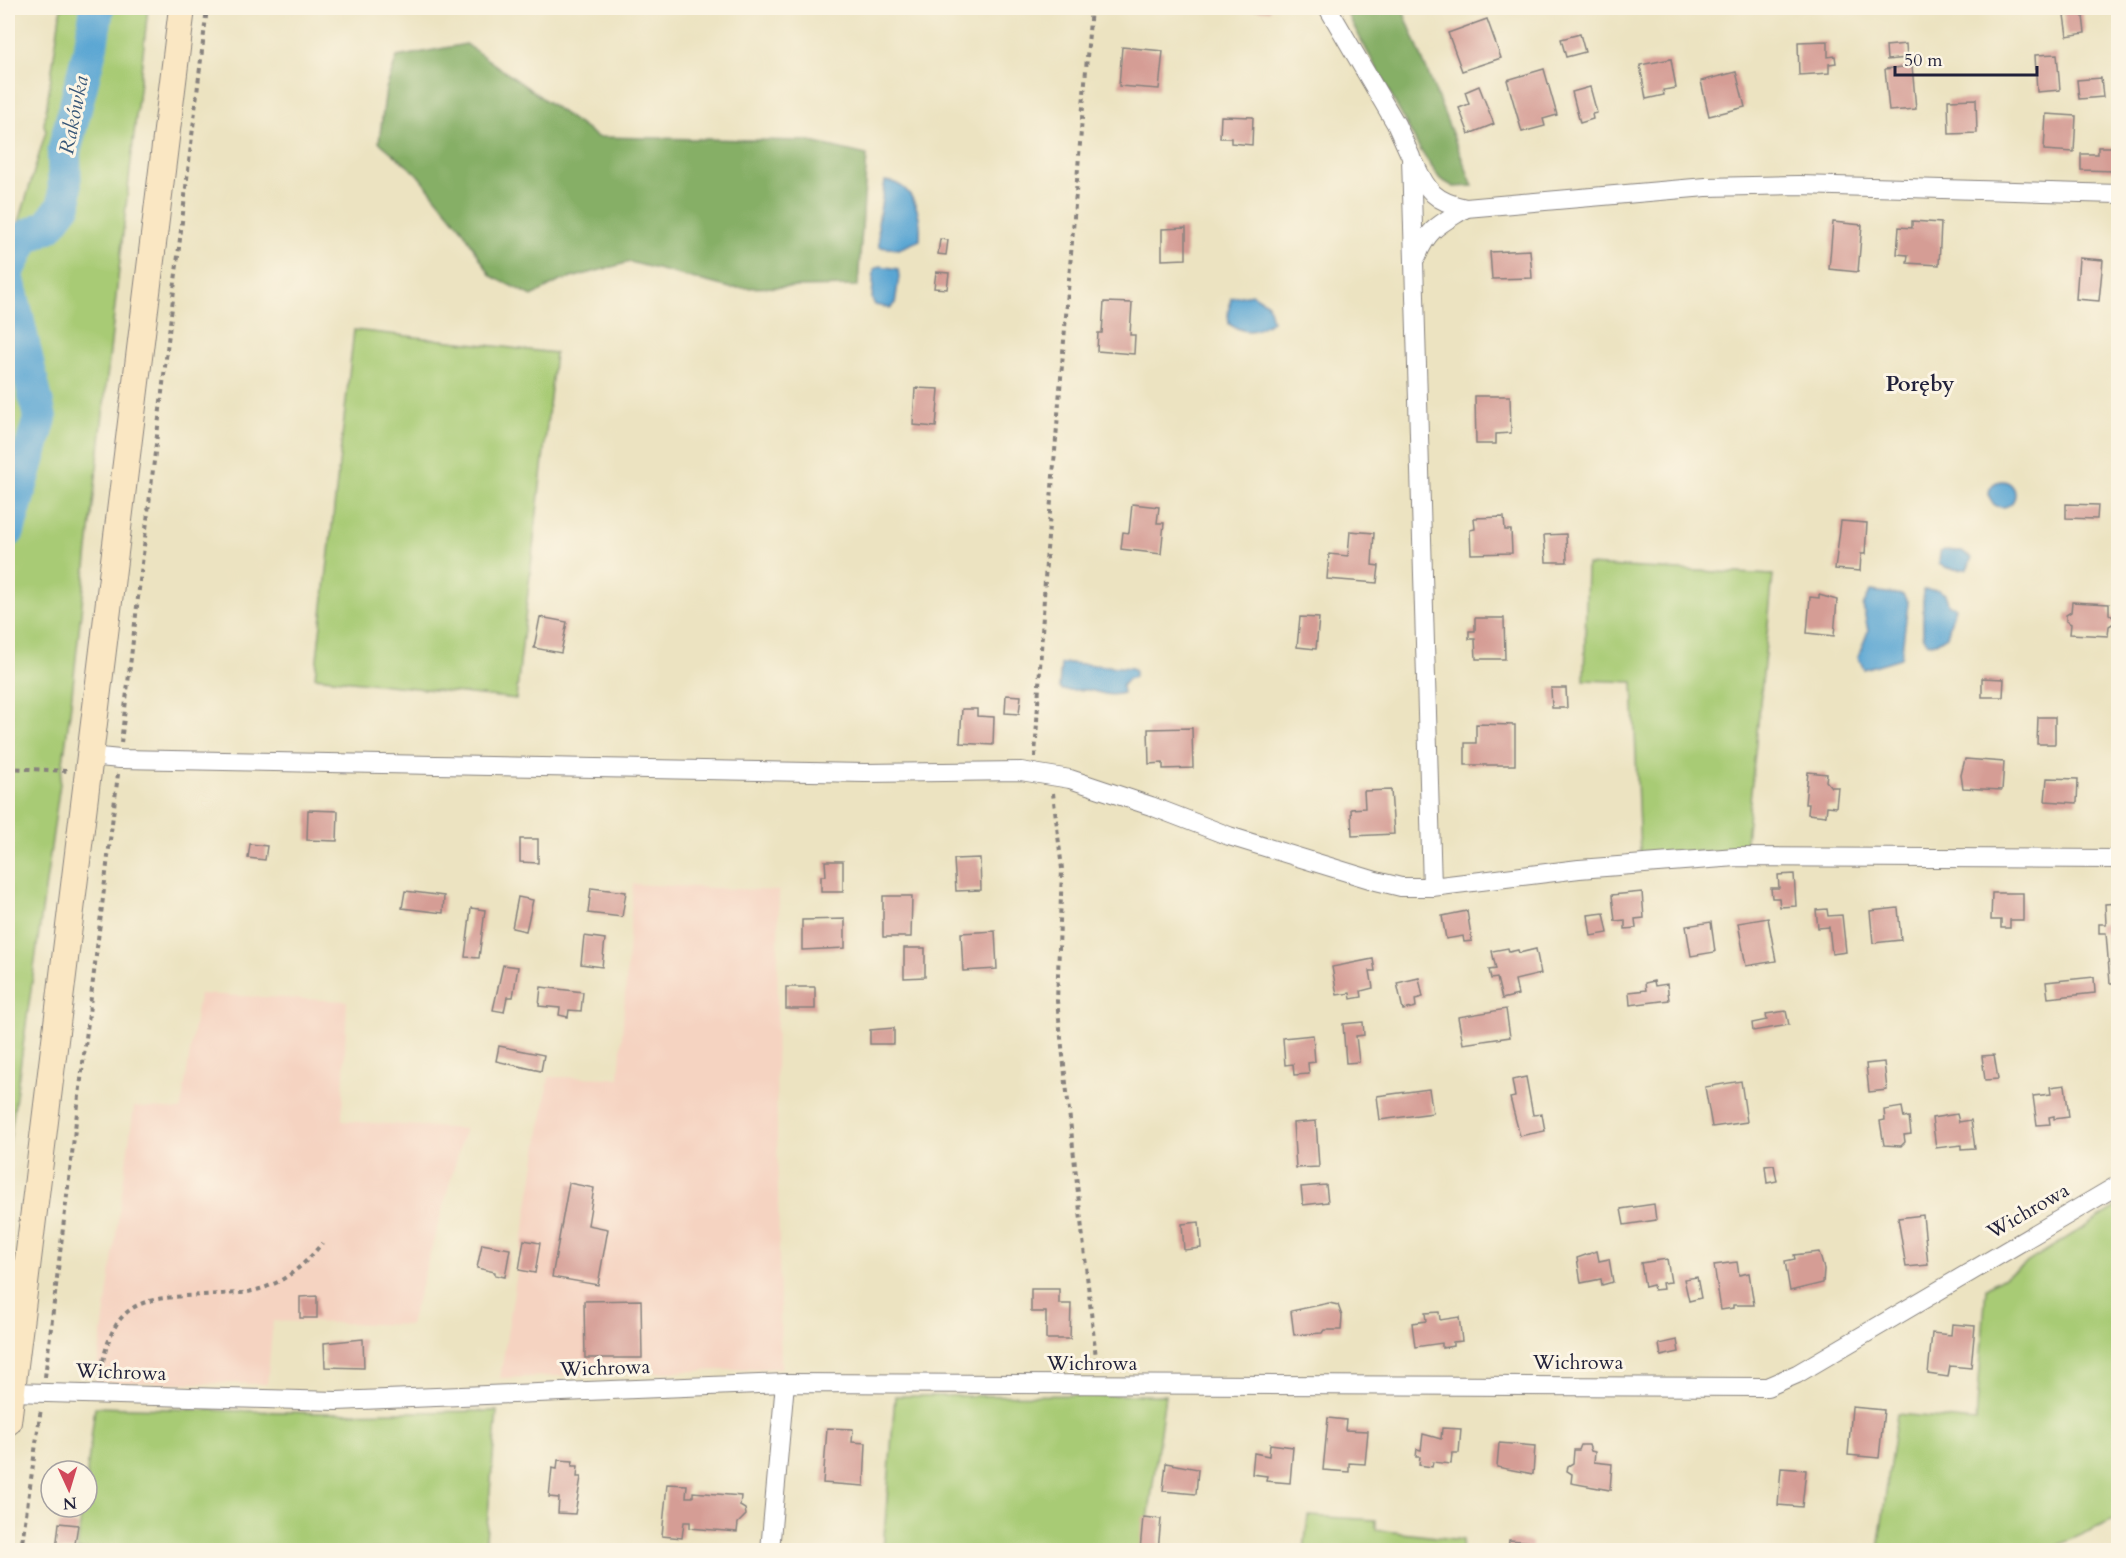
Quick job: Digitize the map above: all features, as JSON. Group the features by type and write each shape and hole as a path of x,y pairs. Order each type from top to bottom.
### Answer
{"street":[{"path":"8,1422 182,8"},
{"path":"1328,8 1396,124 1427,190 1449,205 1466,208 1706,187 1799,185 2118,194"},
{"path":"1411,157 1432,887"},
{"path":"1415,262 1425,236 1436,226 1466,208"},
{"path":"88,766 288,762 1043,775 1110,792 1315,864 1401,887 1432,887 1579,869 1736,857 2118,859"},
{"name":"Wichrowa","path":"12,1392 336,1401 785,1383 1099,1386 1286,1383 1767,1387 1797,1374 2118,1185"},
{"path":"771,1551 785,1383"}],"path":[{"path":"121,749 207,8"},
{"path":"1091,8 1048,539 1043,775 1062,869 1057,1001 1099,1386"},
{"path":"8,768 66,770 88,766"},
{"path":"21,1551 43,1392 119,767"},
{"path":"98,1394 104,1355 112,1329 132,1308 160,1297 252,1292 289,1277 309,1260 322,1243"}],"shaded area":[{"path":"633,884 779,891 776,1071 781,1368 500,1378 549,1077 619,1078"},
{"path":"199,994 347,1001 342,1121 465,1129 410,1325 273,1321 267,1384 95,1382 134,1107 181,1110"}],"green space":[{"path":"61,8 148,8 70,712 8,1153 8,233 19,222 46,131 44,125"},
{"path":"1344,8 1402,8 1473,186 1454,187 1440,179 1421,151"},
{"path":"466,44 597,137 807,141 867,155 858,286 730,288 630,262 560,281 532,296 491,276 462,229 417,174 379,142 386,89 397,57"},
{"path":"354,330 555,353 516,699 315,677"},
{"path":"1587,565 1773,575 1745,850 1640,854 1633,682 1584,680"},
{"path":"2118,1206 2118,1518 2047,1550 1878,1550 1897,1414 1976,1421 1986,1288"},
{"path":"1165,1395 1144,1550 883,1550 895,1396"},
{"path":"95,1407 324,1413 497,1411 485,1550 77,1550 81,1519 99,1519 99,1459 88,1459"},
{"path":"1308,1516 1376,1520 1376,1530 1463,1540 1462,1550 1304,1550"}],"water":[{"path":"885,181 903,188 914,202 917,211 920,240 899,249 879,247 878,223"},
{"path":"881,266 898,269 895,304 890,308 875,305 872,299 874,269"},
{"path":"1252,294 1268,304 1272,321 1251,331 1241,330 1229,324 1228,313 1231,298"},
{"path":"2002,481 2011,485 2015,494 2011,503 2002,507 1993,503 1989,494 1993,485"},
{"path":"1943,550 1962,551 1972,558 1967,569 1953,569 1939,564 1940,552"},
{"path":"1923,590 1938,590 1945,594 1949,605 1955,607 1947,636 1936,643 1928,643 1923,637"},
{"path":"1871,591 1903,595 1908,603 1901,658 1864,669 1858,657 1868,631 1863,606"},
{"path":"1061,664 1132,668 1135,670 1135,677 1128,679 1122,686 1123,693 1114,695 1085,690 1062,690 1059,687"}],"building":[{"path":"1270,8 1270,11 1247,9"},
{"path":"2063,8 2082,8 2085,33 2067,36"},
{"path":"1487,19 1501,58 1462,71 1448,33"},
{"path":"1580,34 1585,52 1566,57 1561,39"},
{"path":"1828,41 1828,57 1835,56 1836,63 1829,64 1829,73 1799,75 1798,42"},
{"path":"1906,44 1907,58 1887,60 1886,46"},
{"path":"1122,47 1163,51 1159,89 1119,86"},
{"path":"2057,54 2060,90 2037,92 2035,55"},
{"path":"1671,59 1676,88 1663,90 1664,95 1646,99 1640,65"},
{"path":"1912,66 1916,109 1889,111 1885,69"},
{"path":"1544,69 1557,115 1543,119 1545,126 1522,132 1507,80"},
{"path":"1736,72 1745,107 1709,116 1701,81"},
{"path":"2101,78 2103,97 2079,99 2077,80"},
{"path":"1479,86 1494,124 1469,134 1459,108 1469,104 1465,92"},
{"path":"1590,87 1597,113 1592,114 1593,119 1580,123 1572,92"},
{"path":"1976,99 1977,133 1949,134 1948,100"},
{"path":"2046,114 2076,116 2074,152 2044,150"},
{"path":"1221,116 1253,117 1252,145 1231,143 1231,138 1220,138"},
{"path":"2098,147 2116,147 2116,171 2081,170 2081,154 2098,154"},
{"path":"1912,221 1941,223 1939,265 1907,263 1908,255 1897,254 1899,227 1912,228"},
{"path":"1833,222 1862,225 1858,272 1829,269"},
{"path":"1186,228 1186,259 1162,260 1162,229"},
{"path":"940,239 948,240 946,255 938,254"},
{"path":"1530,250 1532,278 1492,279 1490,252"},
{"path":"2079,258 2103,260 2099,301 2076,299"},
{"path":"936,272 949,273 947,289 934,288"},
{"path":"1104,302 1132,303 1130,335 1135,335 1134,354 1097,351 1098,333 1102,333"},
{"path":"915,388 939,389 936,427 913,425"},
{"path":"1475,396 1510,396 1511,433 1496,434 1496,444 1476,444"},
{"path":"1132,504 1159,507 1157,523 1164,523 1161,554 1121,549 1123,532 1129,533"},
{"path":"2066,504 2098,505 2097,519 2066,518"},
{"path":"1504,517 1505,530 1511,530 1512,553 1471,554 1470,530 1475,529 1474,518"},
{"path":"1841,521 1867,523 1865,554 1861,554 1860,571 1835,569"},
{"path":"1350,531 1374,533 1372,565 1379,566 1377,583 1327,579 1329,554 1348,556"},
{"path":"1566,534 1567,562 1546,562 1544,535"},
{"path":"1819,595 1837,600 1834,636 1807,633 1810,597 1819,598"},
{"path":"2072,602 2109,604 2109,614 2114,618 2114,623 2109,626 2108,636 2070,634 2071,624 2066,621 2066,615 2071,612"},
{"path":"540,617 567,622 561,653 534,648"},
{"path":"1300,617 1319,618 1316,649 1297,647"},
{"path":"1475,618 1504,618 1505,659 1476,659 1475,639 1469,639 1469,631 1475,631"},
{"path":"1982,678 2004,679 2003,697 1982,697"},
{"path":"1551,688 1566,688 1567,708 1552,708"},
{"path":"1006,695 1021,696 1019,714 1005,713"},
{"path":"962,709 977,709 977,716 994,717 993,745 960,743"},
{"path":"2038,717 2055,717 2055,744 2037,744"},
{"path":"1476,724 1515,725 1515,765 1465,765 1465,743 1476,743"},
{"path":"1192,728 1193,768 1163,769 1163,763 1149,764 1148,729"},
{"path":"1965,759 2004,762 2002,790 1963,788 1961,775"},
{"path":"1808,772 1827,774 1826,781 1831,787 1838,787 1836,807 1827,806 1826,816 1808,814 1809,804 1805,804"},
{"path":"2047,778 2078,779 2077,803 2045,801"},
{"path":"1391,790 1394,834 1352,836 1351,809 1365,808 1364,791"},
{"path":"308,810 338,811 337,841 307,840"},
{"path":"520,839 538,839 538,863 520,862"},
{"path":"250,844 267,846 265,860 248,858"},
{"path":"980,858 981,890 956,891 954,859"},
{"path":"825,861 843,861 843,892 821,892 821,876 826,876"},
{"path":"1794,874 1796,906 1780,907 1779,898 1772,898 1771,888 1779,888 1778,875"},
{"path":"591,888 626,892 622,917 588,913"},
{"path":"405,891 444,896 443,913 402,908"},
{"path":"1642,892 1644,918 1635,919 1636,928 1625,929 1625,920 1615,921 1612,895"},
{"path":"1992,893 2023,893 2023,920 2010,920 2010,928 2001,928 2001,920 1991,920"},
{"path":"883,896 912,896 911,937 883,937"},
{"path":"518,897 533,900 526,931 512,928"},
{"path":"2118,903 2118,983 2110,983 2106,933 2099,933 2099,924 2106,924 2105,904"},
{"path":"471,908 485,910 479,958 465,957"},
{"path":"1898,908 1901,940 1873,943 1870,911"},
{"path":"1827,909 1828,916 1842,915 1846,952 1832,954 1829,927 1818,928 1816,910"},
{"path":"1467,911 1472,941 1464,942 1463,936 1446,939 1442,916"},
{"path":"1604,913 1608,933 1591,936 1588,915"},
{"path":"1768,918 1776,961 1746,966 1738,923"},
{"path":"845,919 845,948 802,950 802,920"},
{"path":"1711,922 1715,952 1691,956 1686,926"},
{"path":"995,931 997,969 963,971 961,933"},
{"path":"584,936 605,939 602,967 581,964"},
{"path":"904,948 925,948 925,977 904,978"},
{"path":"1508,948 1509,952 1518,950 1519,953 1536,949 1541,974 1515,980 1518,995 1502,999 1497,978 1491,979 1489,970 1496,969 1492,951"},
{"path":"1373,959 1375,971 1370,971 1373,988 1361,991 1362,997 1351,999 1350,993 1337,995 1332,967"},
{"path":"503,965 518,967 513,997 507,997 504,1012 493,1010"},
{"path":"2094,977 2095,993 2048,998 2046,982"},
{"path":"1419,978 1423,997 1415,999 1416,1007 1403,1010 1397,983"},
{"path":"1654,981 1655,986 1667,984 1669,1000 1630,1005 1629,992 1646,990 1645,983"},
{"path":"541,987 583,992 581,1011 569,1010 568,1017 559,1015 560,1008 539,1006"},
{"path":"786,987 815,987 815,1009 786,1009"},
{"path":"1506,1009 1510,1037 1463,1044 1458,1017"},
{"path":"1786,1011 1789,1025 1753,1031 1752,1023 1767,1020 1766,1014"},
{"path":"1363,1022 1364,1035 1356,1036 1359,1062 1346,1063 1343,1024"},
{"path":"894,1028 894,1044 870,1044 870,1030"},
{"path":"1313,1035 1315,1062 1308,1063 1309,1074 1294,1075 1293,1064 1285,1065 1283,1038"},
{"path":"499,1046 544,1055 541,1071 496,1061"},
{"path":"1994,1055 1998,1079 1985,1080 1982,1056"},
{"path":"1884,1062 1887,1090 1869,1092 1866,1064"},
{"path":"1526,1077 1533,1115 1542,1114 1545,1131 1520,1136 1510,1098 1515,1097 1512,1080"},
{"path":"1741,1081 1747,1122 1712,1127 1705,1087"},
{"path":"2065,1085 2069,1117 2054,1119 2054,1116 2049,1117 2050,1124 2037,1125 2033,1096 2051,1094 2050,1087"},
{"path":"1429,1089 1433,1113 1380,1120 1377,1096"},
{"path":"1902,1107 1904,1118 1909,1117 1911,1134 1904,1135 1905,1142 1901,1146 1884,1145 1880,1121 1885,1120 1884,1110"},
{"path":"1957,1114 1959,1122 1971,1120 1975,1148 1961,1149 1961,1145 1936,1148 1932,1118"},
{"path":"1316,1121 1319,1167 1296,1168 1293,1123"},
{"path":"1774,1165 1777,1181 1767,1183 1765,1166"},
{"path":"569,1183 594,1188 588,1225 608,1229 598,1285 552,1277"},
{"path":"1326,1185 1328,1202 1303,1205 1301,1187"},
{"path":"1654,1204 1656,1220 1624,1225 1621,1209"},
{"path":"1923,1215 1928,1265 1906,1267 1898,1218"},
{"path":"1199,1222 1201,1248 1184,1250 1182,1224"},
{"path":"524,1240 540,1243 535,1273 519,1270"},
{"path":"482,1244 510,1249 505,1277 477,1268"},
{"path":"1597,1251 1599,1261 1609,1259 1613,1282 1602,1285 1601,1279 1581,1283 1577,1258"},
{"path":"1819,1252 1824,1269 1823,1283 1790,1291 1785,1261 1795,1259 1794,1255"},
{"path":"1667,1259 1671,1282 1662,1283 1663,1289 1654,1290 1653,1285 1645,1287 1641,1263"},
{"path":"1737,1262 1739,1275 1749,1273 1754,1305 1733,1305 1733,1308 1721,1310 1714,1265"},
{"path":"1697,1277 1701,1298 1689,1301 1684,1279"},
{"path":"1031,1289 1059,1289 1059,1304 1071,1304 1070,1339 1046,1339 1046,1312 1031,1312"},
{"path":"317,1296 317,1318 300,1318 300,1297"},
{"path":"641,1300 642,1358 585,1358 584,1301"},
{"path":"1329,1303 1338,1305 1342,1316 1341,1330 1294,1335 1291,1311"},
{"path":"1439,1312 1440,1320 1459,1317 1462,1341 1453,1342 1453,1346 1442,1348 1442,1343 1415,1347 1412,1323 1426,1321 1425,1313"},
{"path":"1952,1324 1975,1326 1971,1368 1950,1366 1948,1377 1928,1374 1932,1333 1951,1335"},
{"path":"363,1339 364,1368 325,1367 324,1343"},
{"path":"1677,1340 1679,1352 1661,1356 1659,1344"},
{"path":"1852,1407 1884,1410 1879,1458 1848,1455"},
{"path":"1328,1418 1346,1420 1345,1430 1368,1431 1365,1464 1349,1463 1349,1472 1323,1470"},
{"path":"827,1428 853,1429 852,1442 866,1443 864,1486 823,1483"},
{"path":"1442,1428 1461,1429 1459,1453 1452,1453 1451,1464 1433,1462 1432,1467 1419,1465 1420,1457 1416,1457 1417,1449 1421,1450 1423,1434 1441,1439"},
{"path":"1499,1443 1535,1446 1533,1474 1497,1467"},
{"path":"1270,1444 1293,1447 1290,1483 1266,1481 1267,1476 1252,1474 1254,1453 1269,1456"},
{"path":"1581,1445 1589,1445 1591,1451 1595,1452 1594,1462 1612,1464 1610,1490 1571,1483 1572,1474 1567,1471 1568,1466 1573,1463 1574,1450 1579,1450"},
{"path":"558,1460 573,1461 572,1466 578,1466 577,1477 581,1477 575,1514 558,1513 559,1498 549,1497 552,1468 557,1469"},
{"path":"1166,1463 1198,1469 1196,1494 1163,1491"},
{"path":"1781,1468 1806,1470 1802,1507 1778,1505"},
{"path":"667,1484 687,1485 686,1497 693,1497 693,1492 741,1496 740,1506 745,1509 746,1515 738,1523 737,1532 690,1528 690,1522 684,1522 682,1538 662,1536"},
{"path":"1143,1517 1161,1519 1158,1550 1140,1550"},
{"path":"59,1523 78,1525 74,1550 56,1550"},
{"path":"1509,1540 1532,1542 1532,1550 1508,1550"}],"waterway":[{"name":"Rakówka","path":"8,271 24,238 48,226 65,204 64,152 91,45 97,8"},
{"name":"Rakówka","path":"8,279 40,418 8,531"}],"district":[{"name":"Poręby","path":"1920,384"}]}
